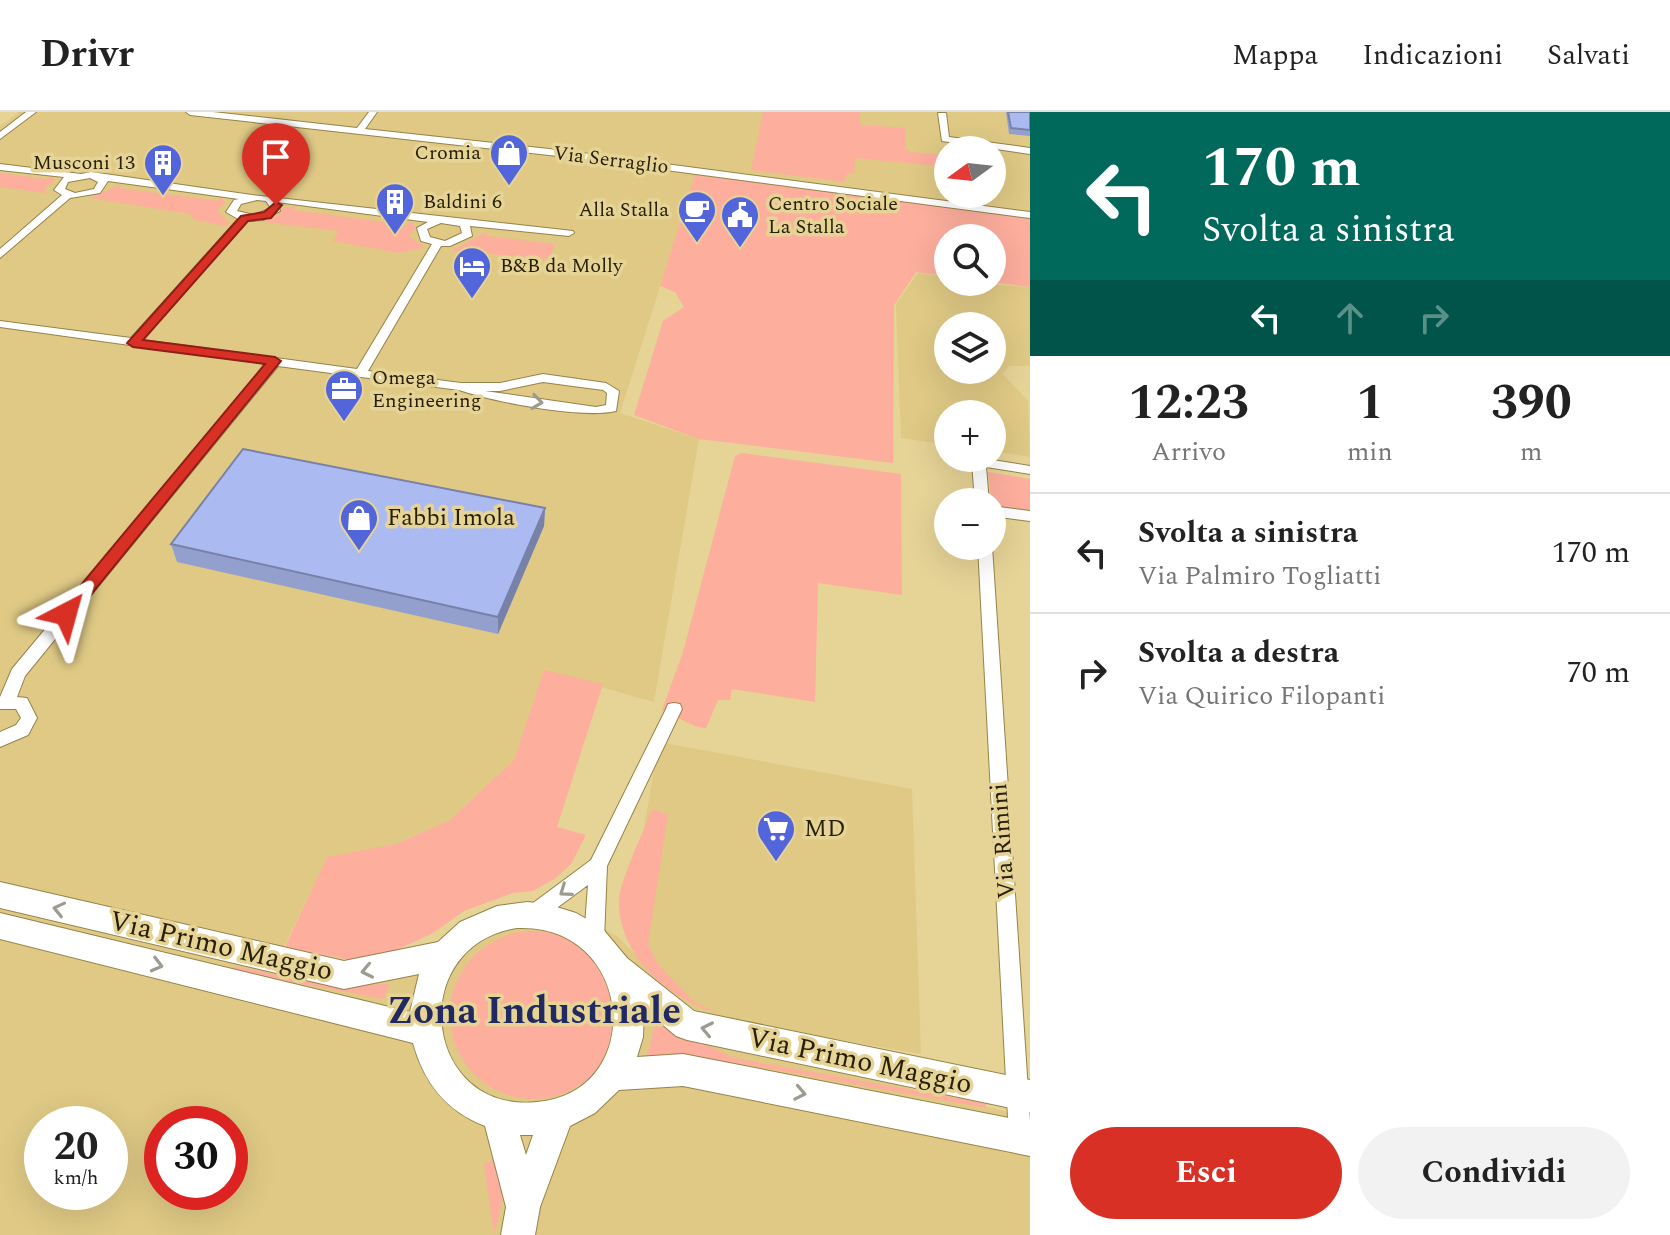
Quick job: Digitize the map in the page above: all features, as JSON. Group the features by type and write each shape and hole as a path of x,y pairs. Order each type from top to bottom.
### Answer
{"street":[{"path":"0,136 32,112"},
{"name":"Via Serraglio","path":"190,112 360,130 1030,215"},
{"path":"360,130 373,112"},
{"path":"942,113 945,139 1030,151"},
{"path":"0,167 569,233"},
{"path":"67,195 58,187 79,176"},
{"path":"0,255 67,195 90,194 102,188 104,181 96,176"},
{"path":"250,198 231,208 234,215 245,218 273,212 276,205 270,199"},
{"path":"133,343 245,218"},
{"path":"440,220 426,224 421,232 425,239 438,243 465,238 469,231 458,222"},
{"path":"361,373 438,243"},
{"path":"0,324 461,387 500,387 543,378 606,387 613,391 615,397 612,408 596,411 486,395 461,387"},
{"path":"0,740 22,730 29,718 26,707 3,702 18,673 275,361"},
{"path":"981,488 979,462 1030,470"},
{"path":"1006,513 1030,516"},
{"name":"Via Rimini","path":"986,560 1023,1058 1025,1138"},
{"path":"594,939 598,866 674,709"},
{"path":"532,915 598,866"},
{"name":"Via Primo Maggio","path":"0,895 344,975 443,955"},
{"name":"Via Primo Maggio","path":"616,965 627,991 630,1020 626,1049 612,1075 589,1099 558,1114 528,1119 498,1115 471,1102 448,1083 432,1059 424,1031 423,1004 430,978 443,955 468,932 499,918 532,915 565,922 594,939 616,965 687,1025 1024,1095"},
{"name":"Via Primo Maggio","path":"0,926 424,1031"},
{"name":"Via Primo Maggio","path":"612,1075 683,1070 1025,1138"},
{"path":"521,1221 558,1114"},
{"path":"498,1115 521,1221"}],"shaded area":[{"path":"19,112 1030,112 1030,215 970,208 1006,208 1006,136 934,136 934,204 695,176 620,413 699,439 654,702 544,671 514,760 450,820 396,844 327,858 282,951 334,965 395,963 519,905 572,910 617,936 639,958 625,936 659,742 912,789 921,1054 766,1027 694,1009 672,994 684,1007 738,1035 918,1091 1030,1117 1030,1235 0,1235 0,126"},
{"path":"763,112 860,112 860,125 906,128 906,150 934,154 934,166 855,158 854,173 847,173 845,182 751,170"},
{"path":"0,173 47,179 53,176 54,181 44,189 46,193 0,187"},
{"path":"695,175 934,204 934,208 971,208 1030,215 1030,287 1006,284 1006,224 934,224 934,274 916,272 894,305 893,463 699,439 634,415 663,321 684,307 675,292 660,286"},
{"path":"122,184 119,188 218,201 221,197 225,202 217,211 229,223 226,226 195,220 190,214 90,198"},
{"path":"296,206 293,210 407,225 409,221 416,227 409,236 425,247 399,253 333,241 339,231 263,222 278,216 283,208"},
{"path":"488,231 486,236 555,244 549,259 451,251"},
{"path":"918,273 934,275 934,296 1006,296 1006,286 1030,287 1030,366 1009,366 1006,370 1006,312 934,312 934,384 1006,384 1006,377 1028,401 1030,457 1006,453 1006,400 934,400 934,443 901,438 896,304"},
{"path":"742,453 901,474 902,595 818,583 815,702 732,689 730,700 718,700 706,728 701,728 662,710 683,652 735,456"},
{"path":"988,472 1030,479 1030,512 1006,508 1006,488 990,488"},
{"path":"544,670 603,684 557,827 586,835 571,864 556,878 533,891 513,893 464,911 433,933 390,953 350,960 285,947 327,857 396,844 450,820 514,760"},
{"path":"652,809 668,814 648,944 658,964 693,1001 717,1013 681,997 649,972 627,939 621,921 619,901 623,881"},
{"path":"534,931 566,938 593,956 611,983 618,1015 611,1047 593,1074 566,1092 534,1099 502,1092 475,1074 457,1047 450,1015 457,983 475,956 502,938"},
{"path":"235,966 331,986 389,984 384,999 232,971"},
{"path":"656,1020 734,1058 986,1103 986,1108 731,1062 646,1062"},
{"path":"499,1157 504,1193 494,1235 484,1164"}],"building":[{"path":"1008,112 1030,112 1030,130 1011,128"},
{"name":"Fabbi Imola","path":"243,449 545,508 498,617 171,544"}],"place":[{"name":"Cromia","path":"509,187"},
{"name":"Musconi 13","path":"163,197"},
{"name":"Baldini 6","path":"395,236"},
{"name":"Alla Stalla","path":"697,244"},
{"name":"Centro Sociale La Stalla","path":"740,249"},
{"name":"B&B da Molly","path":"472,300"},
{"name":"Omega Engineering","path":"344,423"},
{"name":"Fabbi Imola","path":"359,552"},
{"name":"MD","path":"776,863"}],"district":[{"name":"Zona Industriale","path":"534,1012"}],"route":[{"path":"66,614 275,361 133,343 245,218 267,215 276,209 276,205"}]}
